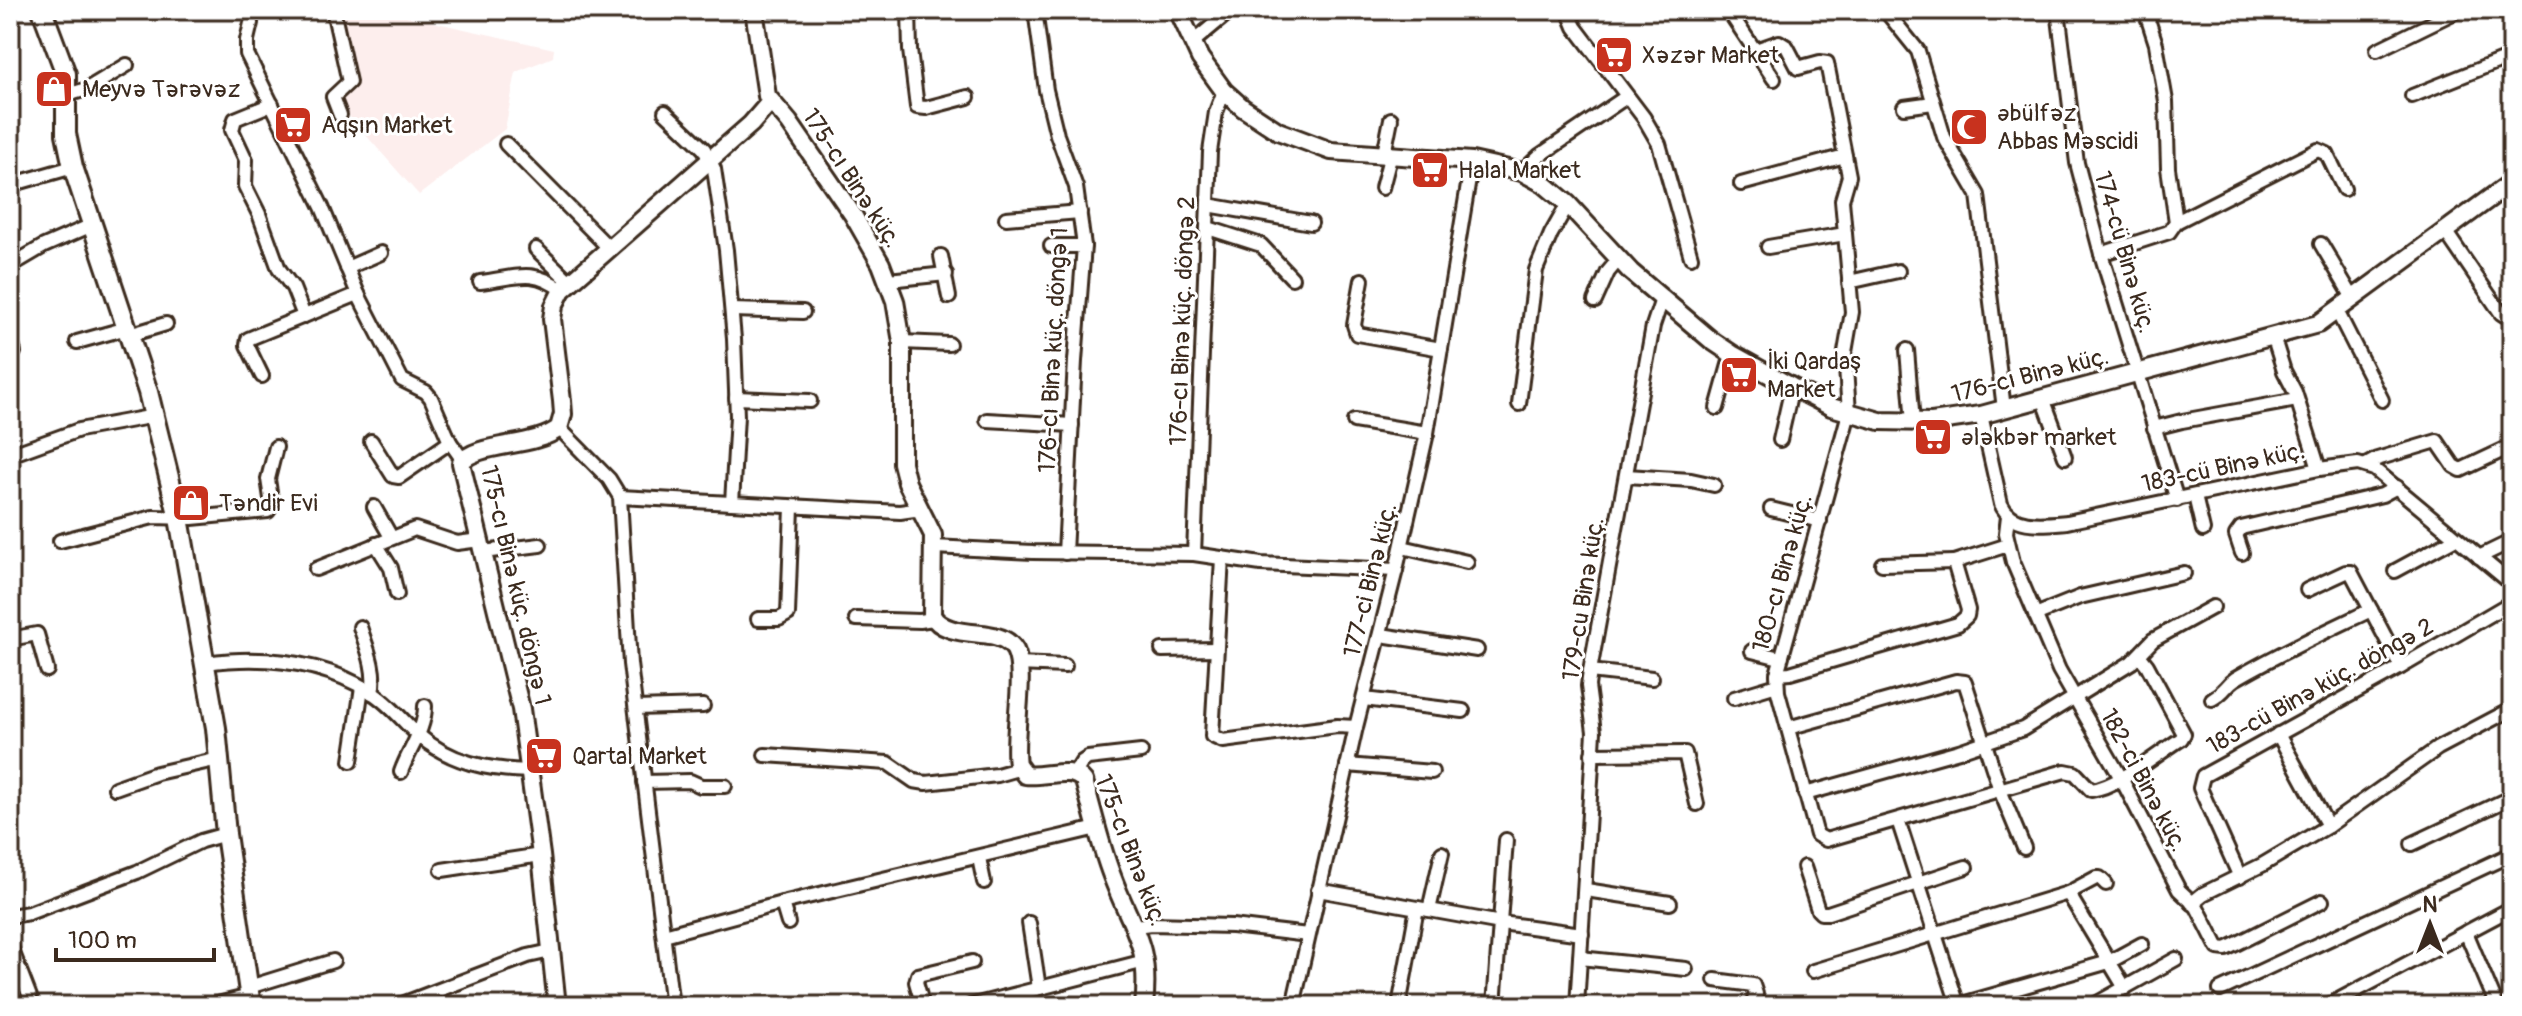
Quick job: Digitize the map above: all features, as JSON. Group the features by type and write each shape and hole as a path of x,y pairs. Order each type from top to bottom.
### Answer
{"main road":[{"path":"42,10 66,74 66,134 73,167 155,416 179,518 206,663 226,834 250,996"}],"street":[{"path":"333,10 349,82 333,97 340,115"},
{"name":"175-cı Binə küç.","path":"754,10 765,88 770,102 789,122 853,215 888,280 899,316 902,342 902,463 907,483 932,530 933,619"},
{"path":"909,10 917,107 926,108 968,97"},
{"name":"176-cı Binə küç. döngə 1","path":"1035,10 1046,90 1057,135 1076,187 1084,246 1065,553"},
{"name":"176-cı Binə küç.","path":"1178,10 1210,73 1224,91 1261,121 1302,142 1331,151 1472,161 1522,172 1544,184 1568,204 1619,259 1662,299 1732,354 1792,387 1849,413 1880,421 1913,423 1981,415 2318,324 2512,182"},
{"path":"1568,10 1575,27 1644,118 1659,144 1691,257"},
{"path":"1728,10 1774,79"},
{"path":"1885,10 1918,51 1944,137 1975,186 1981,203 2004,409"},
{"name":"174-cü Binə küç.","path":"2058,10 2074,148 2101,254 2177,500"},
{"path":"2145,10 2156,44 2165,92 2168,168 2176,222"},
{"path":"2377,50 2459,10"},
{"path":"1193,42 1229,12"},
{"path":"251,23 247,54 316,195 358,294 402,380 426,392 431,398 450,442 462,459"},
{"name":"180-cı Binə küç.","path":"1756,50 1779,42 1787,47 1798,68 1827,63 1849,181 1842,200 1852,321 1844,359 1849,413 1780,658 1777,680 1815,831 1821,839 2065,771 2075,773 2091,790 2101,789 2181,739 2184,734 2139,655"},
{"path":"2412,96 2512,56"},
{"path":"67,95 87,89 127,65"},
{"name":"176-cı Binə küç. döngə 2","path":"1194,554 1212,139 1216,112 1224,91"},
{"path":"1522,172 1539,156 1626,97"},
{"path":"672,1006 636,708 620,497 609,479 559,428 563,414 552,319 554,306 566,286 757,119 770,102"},
{"path":"1904,107 1933,103"},
{"path":"272,104 235,119 232,130 246,160 245,186 279,269 293,288 304,316"},
{"path":"665,112 712,159 732,310 736,398 732,503"},
{"path":"1382,188 1391,119"},
{"path":"506,144 608,247"},
{"path":"2101,254 2169,232 2176,222 2318,150 2327,154 2344,189"},
{"path":"1741,184 1845,156"},
{"name":"177-ci Binə küç.","path":"1293,1006 1427,433 1472,161"},
{"path":"10,185 73,167"},
{"path":"1519,404 1536,270 1568,204"},
{"path":"1208,205 1311,223"},
{"path":"1006,218 1080,212"},
{"path":"10,266 44,246 92,225"},
{"path":"1208,228 1261,245 1292,278"},
{"path":"2445,231 2501,313 2512,313"},
{"path":"1768,247 1845,234"},
{"path":"2321,244 2353,298"},
{"path":"1051,246 1084,246"},
{"path":"536,249 566,286"},
{"path":"347,268 381,253"},
{"path":"941,256 949,297"},
{"path":"1595,301 1608,272 1619,259"},
{"path":"1849,282 1898,271"},
{"path":"888,280 946,274"},
{"path":"480,282 534,275 566,286"},
{"path":"1362,280 1354,325 1357,334 1441,349"},
{"path":"262,376 247,345 248,339 358,294"},
{"name":"179-cu Binə küç.","path":"1577,1006 1594,725 1589,699 1590,671 1653,326 1662,299"},
{"path":"732,310 803,312"},
{"path":"2337,311 2382,400"},
{"path":"77,342 166,324"},
{"path":"2273,336 2319,469"},
{"path":"902,342 949,344"},
{"path":"1907,350 1913,423"},
{"path":"1717,408 1732,354"},
{"path":"1780,440 1792,387"},
{"path":"736,398 810,401"},
{"path":"2043,398 2065,457"},
{"path":"2154,428 2297,400"},
{"path":"1981,415 2001,504 2008,516"},
{"path":"10,455 79,430 155,416"},
{"path":"987,420 1072,425"},
{"path":"1354,421 1427,433"},
{"name":"175-cı Binə küç. döngə 1","path":"557,1006 531,771 521,709 462,474 462,459 472,453 542,438 559,428"},
{"path":"371,441 393,476 399,477 450,442"},
{"name":"183-cü Binə küç.","path":"2008,516 2024,522 2049,524 2319,469 2346,464 2366,465 2437,441 2454,466 2461,470 2512,446"},
{"path":"60,541 153,517 268,511 272,505 268,479 276,447"},
{"path":"2366,465 2397,487 2512,584"},
{"path":"1626,476 1682,479 1714,485"},
{"path":"2242,553 2236,535 2241,528 2382,495 2397,487"},
{"path":"2195,496 2203,530"},
{"path":"620,497 900,512 921,509"},
{"path":"374,507 391,537"},
{"path":"758,619 779,619 788,614 792,507"},
{"path":"1771,509 1820,521"},
{"name":"182-ci Binə küç.","path":"2008,516 2005,526 2008,545 2059,670 2121,778 2179,890 2202,915 2221,950 2322,901"},
{"path":"316,569 415,529 457,543 540,545"},
{"path":"2395,571 2456,538"},
{"path":"2479,557 2512,541"},
{"path":"376,544 391,568 397,594"},
{"path":"1882,564 1954,562 2008,545"},
{"path":"934,547 1065,553 1194,554 1261,564 1396,570"},
{"path":"1402,547 1467,562"},
{"path":"1222,558 1210,730 1215,740 1337,726 1356,727"},
{"path":"1734,698 1790,673 1963,621 1968,610 1954,562"},
{"path":"2307,590 2351,572 2401,667"},
{"path":"2035,615 2080,597 2184,573"},
{"name":"183-cü Binə küç. döngə 2","path":"2240,877 2199,783 2203,776 2512,602"},
{"path":"1805,794 1985,743 2023,729 2139,655 2153,640 2213,607"},
{"path":"2212,699 2223,693 2230,682 2254,668 2371,610"},
{"path":"765,755 888,763 914,781 926,783 997,775 1018,769 1018,664 1013,648 1003,639 952,629 933,619 856,619"},
{"path":"351,761 367,690 373,678 371,660 360,627"},
{"path":"10,639 37,634 47,670"},
{"path":"1381,635 1477,650"},
{"path":"1162,650 1216,649"},
{"path":"1752,651 1780,658"},
{"path":"206,663 250,659 296,663 332,672 367,690 434,747 466,763 498,770 531,771"},
{"path":"1018,664 1065,666"},
{"path":"1590,671 1652,678"},
{"path":"1788,728 1961,680 1967,685 2000,790 2024,848"},
{"path":"1364,699 1463,711"},
{"path":"401,772 425,720 425,706"},
{"path":"636,708 703,706"},
{"path":"2192,903 2203,894 2240,877 2328,826 2438,748 2512,709"},
{"path":"2278,734 2328,826"},
{"path":"1075,773 1088,758 1141,752"},
{"path":"1592,754 1685,753 1697,804"},
{"path":"115,788 157,773 219,759"},
{"path":"1347,765 1432,772"},
{"name":"175-cı Binə küç.","path":"1018,769 1031,776 1075,773 1084,781 1112,876 1135,926 1145,961 1144,1006"},
{"path":"644,782 690,781 701,786 725,786"},
{"path":"2412,844 2512,797"},
{"path":"1898,820 1956,1006 2109,962 2142,944"},
{"path":"664,935 782,903 1097,828"},
{"path":"10,916 29,913 137,872 180,849 226,834"},
{"path":"1494,1006 1506,840"},
{"path":"1399,1006 1423,909 1442,853"},
{"path":"2220,990 2512,854"},
{"path":"442,870 541,855"},
{"path":"979,858 984,882"},
{"path":"1804,867 1821,913 1966,867"},
{"path":"1813,971 2068,893 2096,878 2106,884"},
{"path":"1318,890 1501,923 1582,934"},
{"path":"1586,890 1670,903"},
{"path":"2068,893 2125,988"},
{"path":"782,903 788,923"},
{"path":"2327,1006 2512,908"},
{"path":"1029,923 1035,990 1033,1006"},
{"path":"1135,926 1232,926 1308,935"},
{"path":"2466,932 2495,1006"},
{"path":"10,945 30,997"},
{"path":"397,1006 528,956 551,951"},
{"path":"1580,958 1686,969"},
{"path":"2092,1006 2176,959"},
{"path":"209,1006 250,996 333,961"},
{"path":"970,1006 1122,964 1145,961"},
{"path":"923,1006 916,982 918,975 972,962"},
{"path":"1715,980 1753,985 1756,994 1752,1006"}],"shaded area":[{"path":"347,10 379,10 554,49 553,57 516,72 505,129 419,195 348,115 338,97 355,85 341,19"}],"place":[{"name":"Xəzər Market","path":"1614,55"},
{"name":"Meyvə Tərəvəz","path":"54,89"},
{"name":"Aqşın Market","path":"293,125"},
{"name":"Əbülfəz Abbas Məscidi","path":"1969,127"},
{"name":"Halal Market","path":"1430,170"},
{"name":"İki Qardaş Market","path":"1739,375"},
{"name":"Ələkbər market","path":"1933,437"},
{"name":"Təndir Evi","path":"191,503"},
{"name":"Qartal Market","path":"544,756"}]}
